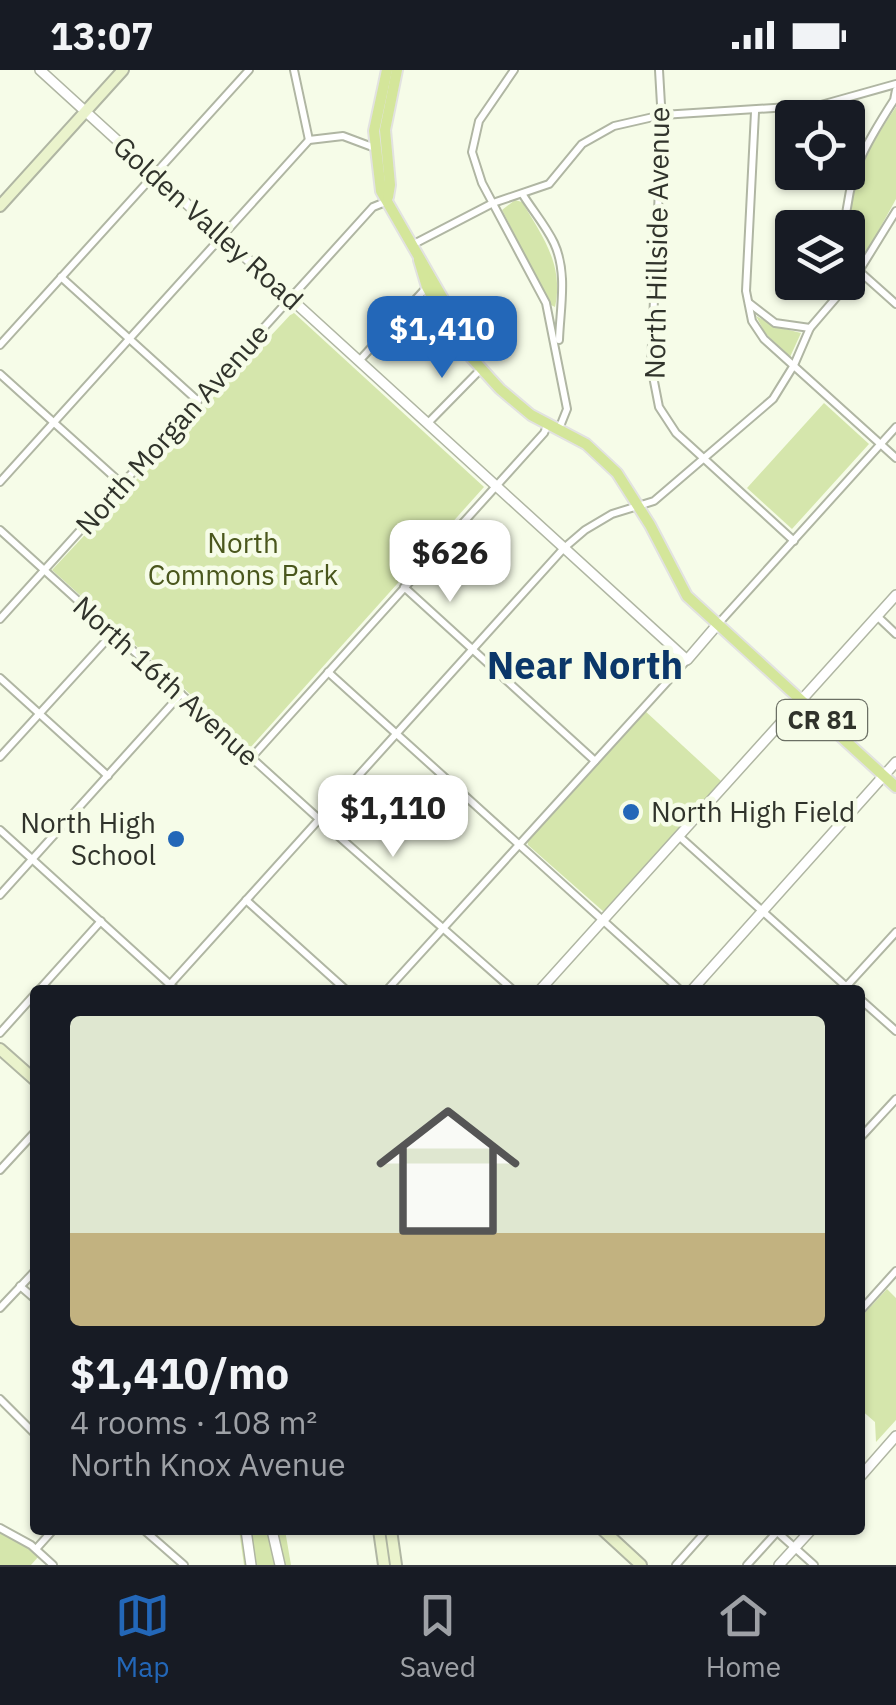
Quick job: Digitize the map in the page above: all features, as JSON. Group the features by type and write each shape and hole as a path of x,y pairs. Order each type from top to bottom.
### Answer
{"main road":[{"path":"0,206 123,70"},
{"name":"CR 81","path":"388,70 376,114 375,148 381,190 482,368"},
{"name":"CR 81","path":"388,198 385,130 397,70"},
{"name":"CR 81","path":"419,260 427,287 459,344 515,403 586,444 608,462 638,505 678,583 717,625 896,787"},
{"path":"0,1049 30,1076"},
{"path":"381,1535 384,1565"},
{"path":"392,1535 396,1565"},
{"path":"609,1535 634,1563"}],"street":[{"name":"Golden Valley Road","path":"40,70 687,660"},
{"path":"0,344 250,70"},
{"path":"294,70 309,140"},
{"path":"251,758 554,427 566,408 546,303 473,162 472,138 482,116 514,70"},
{"name":"North Hillside Avenue","path":"659,70 662,116 652,381 664,416 703,459 794,541"},
{"path":"411,246 493,203 549,184 574,150 599,132 633,120 820,105 896,87 894,100 858,160 847,210"},
{"path":"755,112 746,278 752,321 794,366 896,458"},
{"path":"0,482 309,140 343,136 375,148"},
{"path":"524,195 552,240 560,261 558,356"},
{"name":"North Morgan Avenue","path":"0,620 373,207 388,198"},
{"path":"865,260 896,211"},
{"path":"865,276 896,304"},
{"path":"61,277 198,401"},
{"path":"359,361 427,287"},
{"path":"173,985 564,548 597,522 654,501 772,399 794,366 810,328 832,300"},
{"path":"748,303 775,323 810,328"},
{"path":"428,423 482,368"},
{"path":"0,374 122,484"},
{"path":"392,985 896,427"},
{"name":"North 16th Avenue","path":"0,530 508,985"},
{"path":"404,587 595,761"},
{"path":"544,985 896,595"},
{"path":"876,616 896,634"},
{"path":"0,757 113,633"},
{"path":"328,672 674,985"},
{"path":"0,678 108,776"},
{"path":"0,895 181,694"},
{"path":"697,985 896,762"},
{"path":"0,830 167,985"},
{"path":"680,837 842,985"},
{"path":"246,900 340,985"},
{"path":"43,985 101,922"},
{"path":"850,985 896,932"},
{"path":"0,1033 30,1000"},
{"path":"865,1003 896,1031"},
{"path":"865,1133 896,1099"},
{"path":"0,1170 30,1137"},
{"path":"865,1303 896,1271"},
{"path":"0,1308 30,1275"},
{"path":"20,1286 30,1294"},
{"path":"0,1399 30,1429"},
{"path":"865,1471 896,1436"},
{"path":"0,1528 36,1549 53,1565"},
{"path":"36,1549 49,1535"},
{"path":"149,1535 178,1563"},
{"path":"247,1535 251,1565"},
{"path":"273,1535 280,1565"},
{"path":"676,1564 702,1535"},
{"path":"747,1565 773,1535"},
{"path":"780,1535 814,1565"},
{"path":"779,1565 807,1535"}],"green space":[{"path":"896,107 896,199 865,255 865,210 851,210 851,206 854,190 865,190 865,161"},
{"path":"515,200 522,202 550,252 557,278 555,307 502,210"},
{"name":"North Commons Park","path":"293,312 484,487 250,748 52,570"},
{"path":"756,316 801,333 790,357 765,333"},
{"path":"824,403 869,444 792,529 747,488"},
{"path":"644,710 721,781 604,912 528,845 527,839"},
{"path":"887,1289 896,1298 896,1420 876,1442 875,1422 865,1413 865,1313"},
{"path":"0,1531 20,1541 38,1557 31,1565 0,1565"},
{"path":"240,1535 286,1535 291,1565 244,1565"}],"place":[{"name":"North High Field","path":"631,812"},
{"name":"North High School","path":"176,839"}],"district":[{"name":"Near North","path":"585,666"}]}
